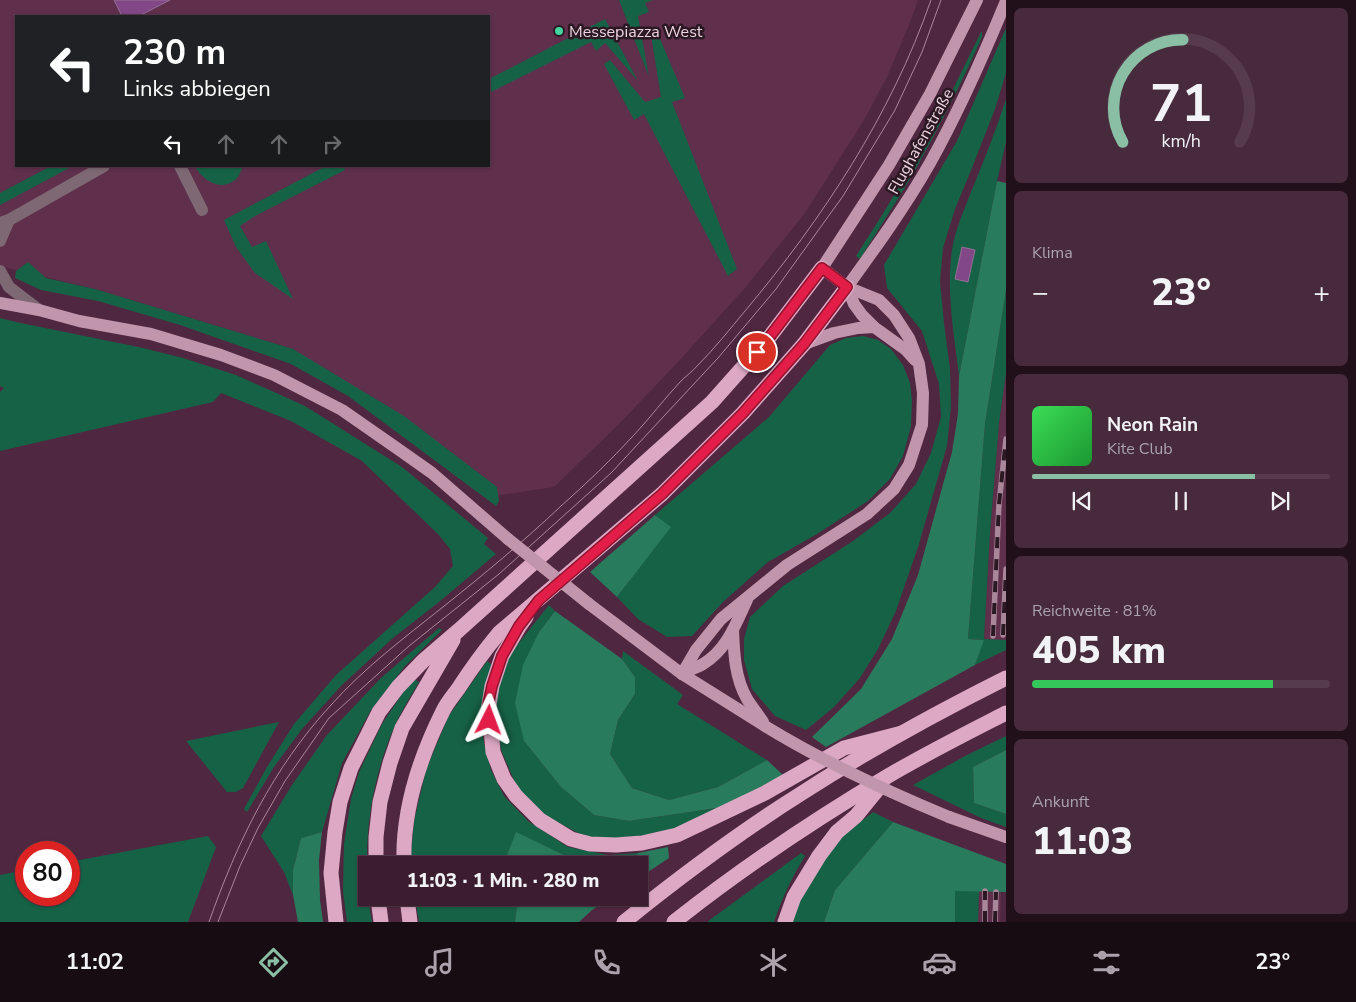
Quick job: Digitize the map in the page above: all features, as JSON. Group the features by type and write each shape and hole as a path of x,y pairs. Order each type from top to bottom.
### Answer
{"highway":[{"path":"336,922 331,873 340,802 351,768 379,712 398,687 423,661 712,402 768,339 822,268"},
{"path":"404,856 406,817 420,767 444,710 477,661 499,634 662,494 743,413 804,344 847,287"},
{"path":"539,600 519,626 502,656 492,686 488,705 493,752 504,779 516,796 540,820 571,839 590,844 616,845 642,843 677,835 765,793 844,748 902,734"},
{"path":"376,856 380,802 390,763 402,728 459,630"},
{"path":"624,922 689,872 802,793 902,734 1006,678"},
{"path":"674,922 772,850 846,802 890,775 1006,712"},
{"path":"785,922 794,897 819,856 837,832 856,816 890,775"},
{"path":"379,906 381,922"},
{"path":"408,906 410,922"}],"main road":[{"name":"Flughafenstraße","path":"822,268 888,165 925,102 977,0"},
{"name":"Flughafenstraße","path":"847,287 889,228 929,165 960,106 1006,1"},
{"path":"682,674 696,650 721,619 787,565 867,514 894,489 909,466 922,425 923,393 919,364 909,338 894,314 879,300 847,287 822,268"},
{"path":"847,287 854,304 862,316 906,350 919,364"},
{"path":"0,303 39,310 79,321 151,334 222,355 274,375 342,410 432,472 508,539 589,604 682,674 808,751 873,784 949,817 1006,837"},
{"path":"804,344 834,333 874,327"},
{"path":"682,674 704,664 717,653 733,630 748,597"},
{"path":"733,630 736,666 740,682 747,698 766,726"}],"street":[{"path":"0,230 4,221 102,167"},
{"path":"180,167 202,210"},
{"path":"0,241 4,221"},
{"path":"0,271 9,287 39,310"}],"shaded area":[{"path":"0,0 918,0 887,77 864,120 805,213 745,288 677,363 620,423 554,487 494,496 293,349 95,289 0,266"},
{"path":"1006,373 1006,640 984,640 999,423"},
{"path":"979,891 1001,892 1000,922 978,922"}],"green space":[{"path":"619,0 653,0 645,3 649,12 638,16 649,77"},
{"path":"605,19 638,81 605,43 596,51 591,42 490,92 490,78"},
{"path":"655,27 685,98 672,102 737,269 728,276 644,114 634,120 604,64 610,60 645,102 661,97 650,29"},
{"path":"1006,28 1006,73 995,109 955,209 943,248 940,281 950,369 951,406 947,446 919,544 896,611 878,649 860,678 834,707 806,730 775,716 752,689 744,660 744,639 750,617 783,586 853,541 890,513 916,484 931,453 941,417 939,384 922,331 887,288 884,265 957,141"},
{"path":"981,32 982,37 958,89 913,174 860,259 856,256 937,122"},
{"path":"1006,99 1006,142 959,376 950,297 952,250 960,220 990,146"},
{"path":"49,167 71,167 0,205 0,193"},
{"path":"196,167 243,167 236,179 223,185 212,183"},
{"path":"324,167 344,167 345,170 255,216 240,226 252,247 266,241 293,299 255,273 236,247 224,220"},
{"path":"997,181 1006,183 1006,290 985,424 968,639 984,640 975,665 826,747 812,737 861,689 892,639 918,575 952,452 958,414 959,376"},
{"path":"28,262 46,278 95,289 293,349 404,416 497,487 499,501 496,506 348,396 291,364 180,325 98,301 41,290 15,278 16,271"},
{"path":"1006,290 1006,373 999,423 984,639 1006,640 1006,650 975,665 983,640 968,639 985,424"},
{"path":"0,318 183,358 236,375 305,406 402,467 488,538 484,544 496,554 393,638 341,686 302,729 274,767 247,812 244,809 294,724 336,675 435,587 453,566 450,549 438,534 362,461 291,421 221,393 213,402 0,451 0,392 4,388 0,386"},
{"path":"863,336 878,340 891,349 903,365 910,383 912,401 911,426 903,456 890,479 868,501 817,534 768,562 723,602 692,636 667,637 638,619 617,597 670,527 655,515 769,417 830,345 846,338"},
{"path":"655,515 671,527 617,597 590,572"},
{"path":"549,605 555,611 539,632 524,741 561,787 594,815 629,821 723,807 672,830 649,835 604,839 584,836 546,816 517,787 501,750 495,702 506,659"},
{"path":"555,611 622,659 635,677 635,694 618,720 610,754 632,788 669,800 718,787 767,760 783,775 723,807 629,821 594,815 561,787 524,741 515,703 523,665 539,632"},
{"path":"439,628 442,630 405,666 371,710 342,763 322,832 301,838 293,870 293,895 284,872 261,836 292,785 327,735 381,678"},
{"path":"623,651 683,695 677,704 767,760 718,787 669,800 632,788 610,754 618,720 635,694 635,677 622,659"},
{"path":"487,661 492,665 480,715 484,743 491,770 504,796 528,821 568,847 608,855 638,853 635,856 564,855 516,833 507,856 411,856 414,821 426,770 448,717"},
{"path":"414,679 419,682 400,714 384,753 374,790 368,828 367,856 358,856 358,906 369,906 372,922 347,922 343,891 344,844 351,799 359,772 382,724"},
{"path":"279,722 243,788 236,792 227,792 186,741"},
{"path":"1006,736 1006,750 973,767 974,803 1006,814 1006,827 981,818 913,785 965,756"},
{"path":"1006,750 1006,814 974,803 973,767"},
{"path":"873,812 893,822 835,890 824,922 791,922 805,887 825,855 843,836"},
{"path":"893,822 1006,864 1006,892 955,891 955,922 824,922 835,890"},
{"path":"322,832 319,860 320,900 323,922 298,922 293,895 293,870 301,838"},
{"path":"516,832 564,855 571,856 507,856"},
{"path":"208,836 216,847 188,922 0,922 0,875 15,872 15,906 80,906 80,860"},
{"path":"668,847 669,858 648,872 648,856 635,856 638,853"},
{"path":"801,853 805,856 780,905 774,922 707,922"},
{"path":"954,891 979,891 978,922 955,922"},
{"path":"416,906 517,906 515,922 419,922"},
{"path":"517,906 598,906 579,922 515,922"}],"building":[{"path":"114,0 170,0 141,15 122,15"},
{"path":"962,247 975,250 968,282 955,279"}],"tram line":[{"path":"209,922 232,863 259,807 274,780 310,729 344,691 371,666 503,558 598,472 640,429 681,381 728,332 774,276 828,202 875,124 915,43 931,0"},
{"path":"218,922 240,866 258,828 285,781 329,718 409,646 499,574 611,473 718,358 776,289 843,196 895,110 922,52 941,0"}],"railway":[{"path":"993,636 999,504 1006,439"},
{"path":"1003,635 1006,569"},
{"path":"985,891 985,922"},
{"path":"995,922 996,892"}],"place":[{"name":"Messepiazza West","path":"559,31"}],"route":[{"path":"489,720 488,705 502,656 519,626 539,600 662,494 743,413 804,344 847,287 822,268 757,352"}]}
